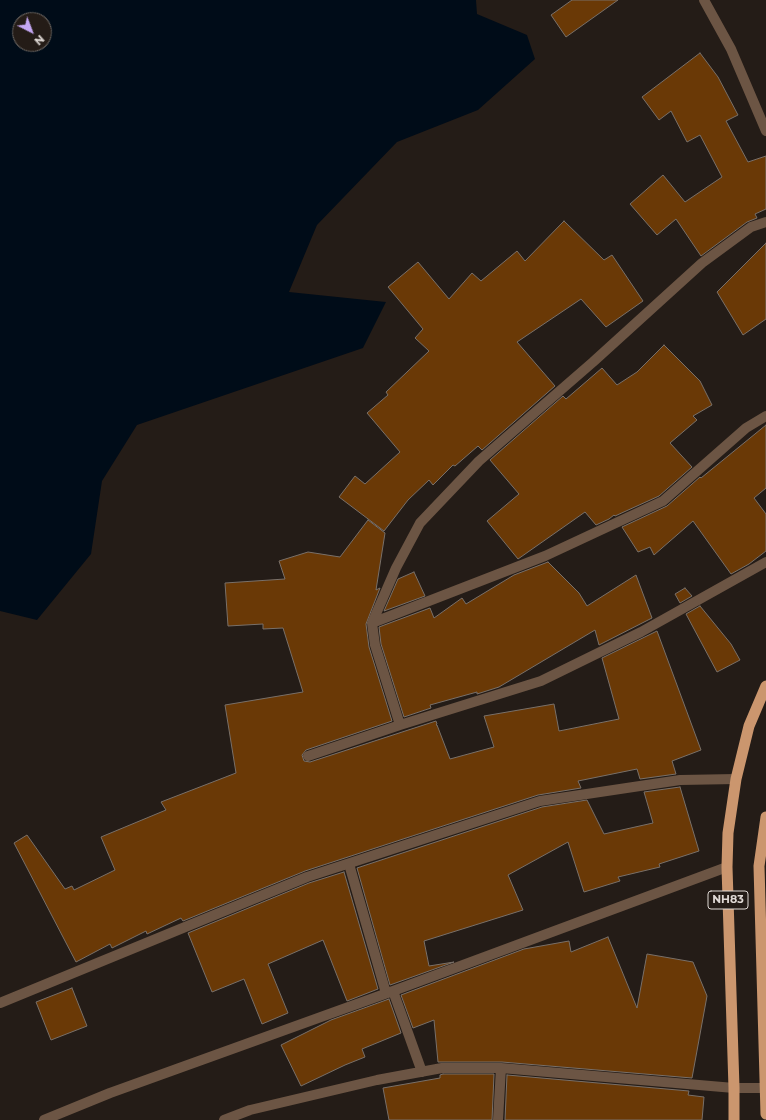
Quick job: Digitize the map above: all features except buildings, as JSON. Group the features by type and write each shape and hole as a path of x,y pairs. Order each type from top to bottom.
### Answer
{"highway":[{"name":"NH83","path":"734,1120 727,867 728,833 736,779 749,726 766,686"},
{"name":"NH83","path":"766,817 760,866 766,1114"}],"street":[{"path":"704,0 731,49 766,131"},
{"path":"400,725 375,645 372,623 396,568 420,523 479,461 593,362 702,263 751,227 766,222"},
{"path":"372,623 545,556 663,500 746,428 766,416"},
{"path":"308,756 400,725 541,681 641,632 766,562"},
{"path":"0,1003 307,877 540,801 680,780 736,779"},
{"path":"349,864 390,992 422,1072"},
{"path":"44,1120 110,1093 390,992 727,867"},
{"path":"224,1120 250,1110 377,1080 442,1068 501,1068 734,1088 765,1088"},
{"path":"498,1120 501,1068"}],"shaded area":[{"path":"0,0 476,0 477,14 527,35 535,59 478,110 397,142 317,225 289,292 386,302 363,348 137,425 102,481 91,554 37,620 0,611"}]}
